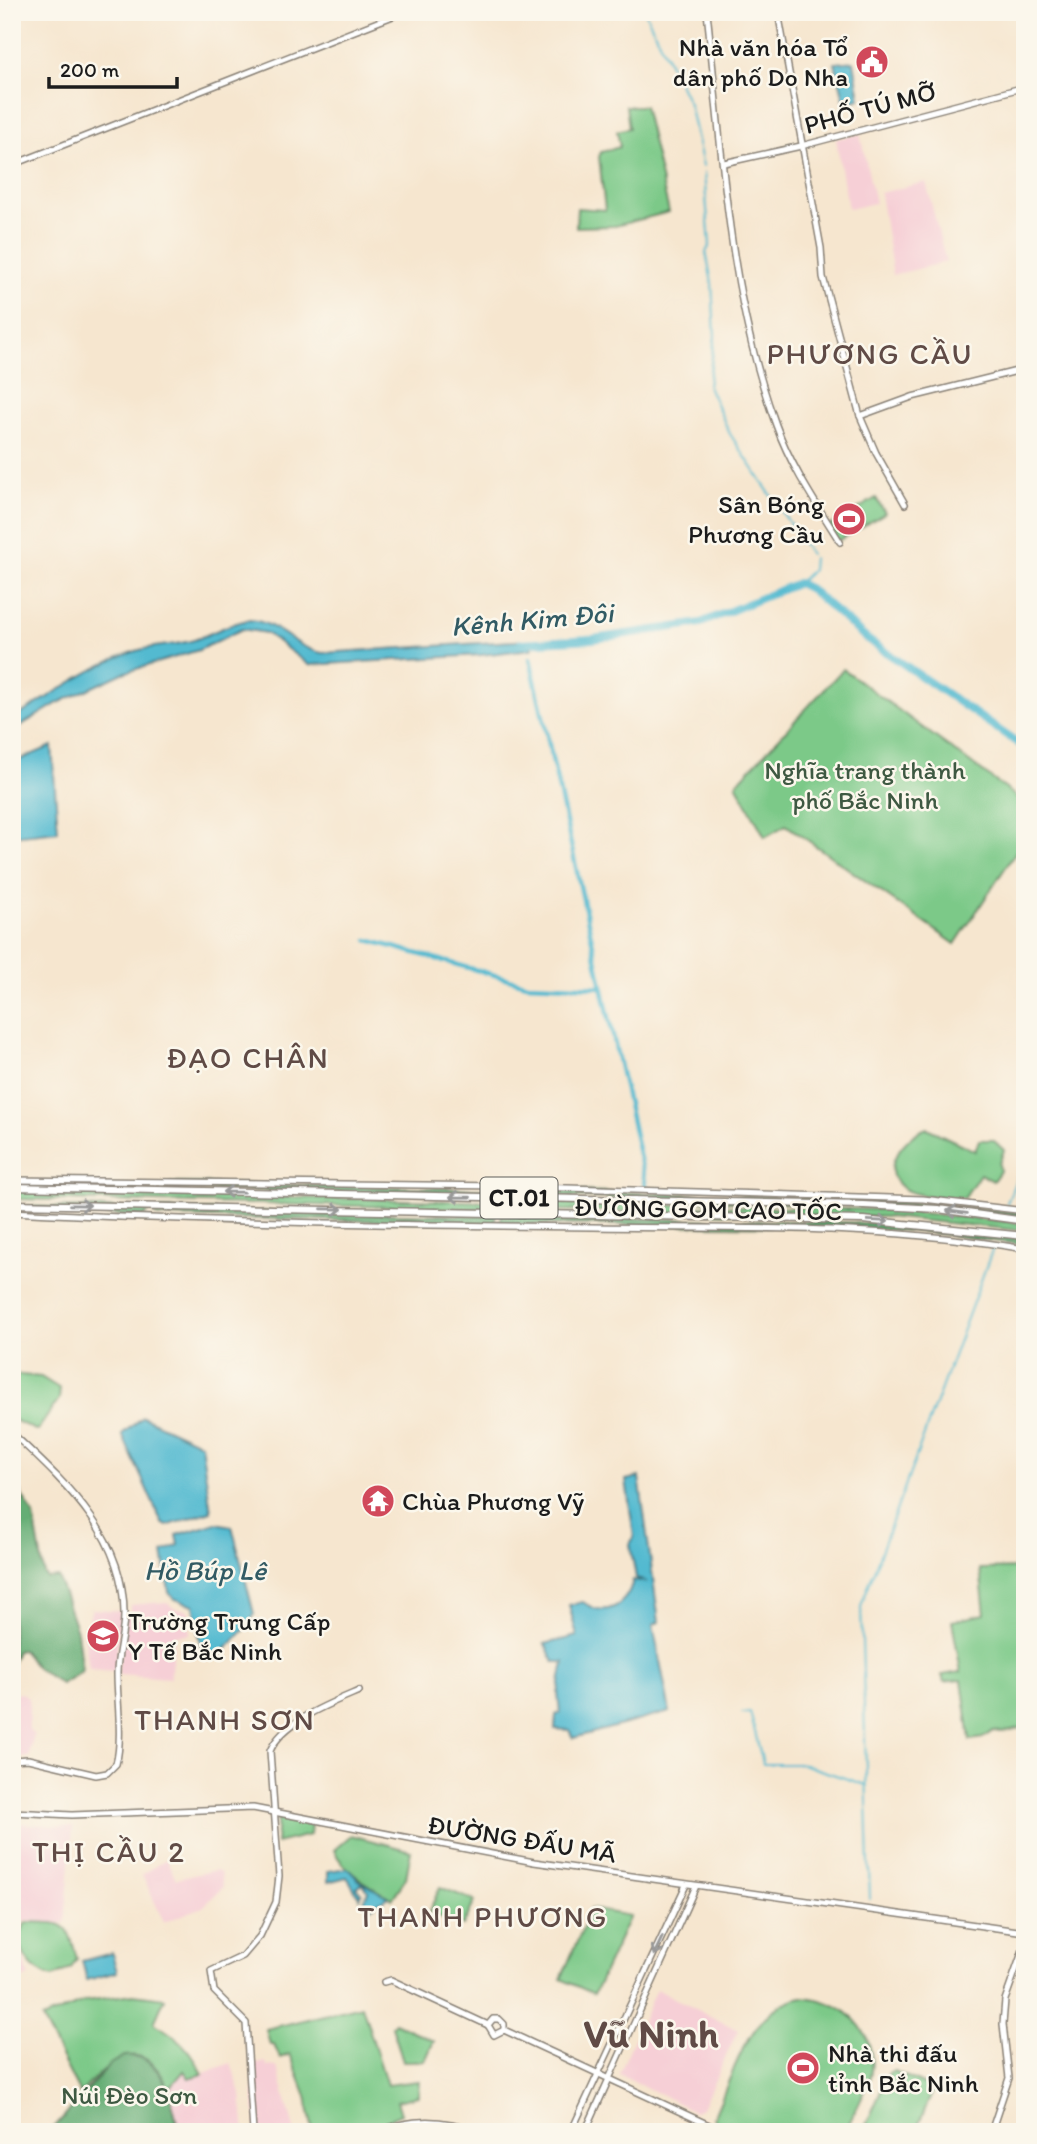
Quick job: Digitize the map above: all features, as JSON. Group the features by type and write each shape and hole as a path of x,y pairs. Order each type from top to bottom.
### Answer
{"highway":[{"name":"CT.01","path":"12,1187 863,1205 938,1209 1025,1221"},
{"name":"CT.01","path":"12,1203 863,1220 1025,1236"}],"main road":[{"path":"12,165 403,12"},
{"path":"707,12 723,163 740,282 754,353 788,452 840,541"},
{"path":"778,12 821,248 823,276 860,416 905,504"},
{"name":"PHỐ TÚ MỠ","path":"723,163 801,146 1025,88"},
{"path":"860,416 912,397 1025,369"},
{"name":"ĐƯỜNG GOM CAO TỐC","path":"12,1180 501,1186 923,1199 1025,1211"},
{"name":"ĐƯỜNG GOM CAO TỐC","path":"12,1212 149,1219 399,1225 842,1230 926,1235 1025,1249"},
{"path":"12,1433 79,1500 112,1550 120,1578 124,1617 117,1673 120,1701 117,1765 107,1773 96,1775 28,1759 12,1760"},
{"path":"253,2132 246,2023 214,1991 211,1971 243,1955 260,1936 276,1902 279,1876 270,1751 274,1742 315,1710 359,1691"},
{"name":"ĐƯỜNG ĐẤU MÃ","path":"12,1812 72,1815 227,1807 274,1811 415,1842 686,1885 1025,1932"},
{"path":"571,2132 686,1885"},
{"path":"585,2132 696,1886"},
{"path":"992,2132 1009,2078 1003,2024 1005,2000 1025,1944"},
{"path":"384,1982 391,1980 488,2025"},
{"path":"636,1992 647,1997"},
{"path":"493,2019 499,2019 504,2024 504,2030 494,2035 489,2032 488,2025 493,2019"},
{"path":"504,2030 724,2132"},
{"path":"379,2132 402,2123 426,2121 479,2132"}],"shaded area":[{"path":"860,134 875,203 848,209 836,139"},
{"path":"926,182 946,262 893,275 880,193"},
{"path":"166,1602 174,1608 188,1610 189,1614 190,1634 175,1635 170,1678 118,1674 125,1615 130,1614 130,1605"},
{"path":"92,1609 121,1611 115,1671 89,1669 84,1634"},
{"path":"12,1692 24,1694 29,1700 29,1730 34,1734 29,1757 12,1758"},
{"path":"12,1823 73,1827 65,1923 23,1920 20,1948 29,1976 12,1983"},
{"path":"166,1859 176,1879 216,1870 220,1872 223,1887 203,1907 164,1922 142,1875"},
{"path":"656,1989 738,2030 702,2108 694,2111 619,2074"},
{"path":"266,2062 267,2066 277,2067 295,2132 256,2132 252,2065"},
{"path":"231,2063 241,2094 245,2132 180,2132 169,2089 184,2070 190,2078"}],"green space":[{"path":"626,106 644,106 669,212 615,226 576,227 577,208 605,210 599,157 601,152 620,147 617,131 629,128"},
{"path":"876,498 885,513 838,541 829,526"},
{"name":"Nghĩa trang thành phố Bắc Ninh","path":"843,669 1025,803 1025,838 955,944 786,825 765,837 736,784"},
{"path":"927,1128 975,1151 979,1140 993,1140 1004,1150 999,1164 1000,1171 993,1181 980,1174 964,1198 922,1195 906,1190 894,1179 894,1161 911,1137"},
{"path":"170,1183 499,1189 497,1195 165,1189"},
{"path":"502,1190 877,1200 1025,1213 1025,1217 950,1208 502,1195"},
{"path":"12,1192 892,1210 1025,1224 1025,1231 888,1217 12,1199"},
{"path":"12,1206 151,1209 144,1217 12,1209"},
{"path":"157,1209 496,1216 495,1222 492,1223 158,1217 154,1214"},
{"path":"501,1216 875,1223 1025,1239 1025,1245 925,1232 850,1227 506,1224 500,1223"},
{"path":"12,1374 41,1377 60,1389 59,1399 37,1431 12,1419"},
{"path":"12,1479 34,1515 44,1574 47,1578 58,1577 77,1631 82,1671 61,1684 37,1668 22,1650 17,1651 12,1663"},
{"path":"1025,1568 1025,1727 1002,1732 993,1731 983,1738 970,1740 962,1680 944,1682 942,1675 961,1672 952,1621 985,1614 980,1569"},
{"path":"278,1818 311,1825 310,1835 276,1843"},
{"path":"351,1835 411,1851 406,1878 392,1899 344,1866 334,1850"},
{"path":"440,1887 475,1901 463,1926 429,1912"},
{"path":"591,1909 630,1916 594,1994 561,1979"},
{"path":"26,1922 57,1924 67,1930 77,1959 71,1968 53,1977 44,1974 30,1963 22,1948 21,1939"},
{"path":"133,1994 165,1998 154,2023 183,2044 203,2074 189,2078 184,2071 169,2089 159,2071 148,2060 137,2056 126,2057 103,2070 80,2094 42,2019 86,2001"},
{"name":"Nhà thi đấu tỉnh Bắc Ninh","path":"803,1997 832,2004 844,2011 862,2030 868,2042 871,2072 864,2094 845,2132 733,2132 719,2126 713,2118 736,2063 756,2028 784,2003"},
{"path":"362,2006 387,2085 419,2081 418,2096 397,2101 401,2114 363,2132 313,2132 306,2096 290,2054 280,2058 274,2045 270,2045 266,2029"},
{"path":"395,2023 434,2041 425,2061 403,2061 392,2026"},
{"name":"Núi Đèo Sơn","path":"124,2056 138,2057 149,2062 157,2071 170,2094 179,2132 50,2132 110,2064"},
{"path":"894,2071 934,2089 915,2132 883,2132 866,2125 889,2073"}],"water":[{"path":"854,61 860,99 845,103 835,63"},
{"path":"249,620 268,625 303,646 322,653 530,640 532,649 481,655 309,665 266,633 242,629 199,650 123,673 58,703 12,731 12,719 104,664 136,651 194,640"},
{"path":"52,746 58,831 12,836 12,763"},
{"name":"Hồ Búp Lê","path":"143,1417 201,1444 211,1511 167,1526 162,1523 122,1434"},
{"path":"639,1477 659,1622 653,1625 670,1712 573,1738 569,1730 555,1729 556,1715 560,1713 558,1694 564,1662 554,1662 545,1644 577,1636 569,1605 583,1602 600,1609 614,1607 626,1596 633,1580 647,1582 636,1578 630,1544 634,1537 626,1480"},
{"name":"Hồ Búp Lê","path":"216,1523 232,1526 254,1614 250,1624 219,1656 201,1648 194,1605 175,1599 169,1592 163,1552 179,1545 177,1535"},
{"path":"347,1868 359,1880 388,1897 370,1908 364,1902 368,1891 363,1883 357,1887 362,1893 360,1898 347,1877 328,1882 328,1871"},
{"path":"112,1953 117,1972 87,1980 82,1961"}],"waterway":[{"path":"645,12 689,104 703,166"},
{"path":"704,173 710,245 706,252 712,283 715,336 708,386 730,434 810,554"},
{"path":"798,583 812,570 813,558"},
{"name":"Kênh Kim Đôi","path":"521,643 593,639 701,623 798,583 810,589 867,639 1025,748"},
{"path":"530,658 646,1186"},
{"path":"368,940 527,984 602,987"},
{"path":"1007,1203 1025,1157"},
{"path":"870,1899 861,1606 993,1248"},
{"path":"742,1713 750,1712 763,1764 802,1764 866,1785"}],"place":[{"name":"Nhà văn hóa Tổ dân phố Do Nha","path":"872,62"},
{"name":"Sân Bóng Phương Cầu","path":"849,519"},
{"name":"Chùa Phương Vỹ","path":"378,1501"},
{"name":"Trường Trung Cấp Y Tế Bắc Ninh","path":"103,1636"},
{"name":"Nhà thi đấu tỉnh Bắc Ninh","path":"803,2068"}],"district":[{"name":"PHƯƠNG CẦU","path":"870,354"},
{"name":"ĐẠO CHÂN","path":"248,1058"},
{"name":"THANH SƠN","path":"225,1720"},
{"name":"THỊ CẦU 2","path":"109,1852"},
{"name":"THANH PHƯƠNG","path":"483,1917"},
{"name":"Vũ Ninh","path":"651,2033"}]}
